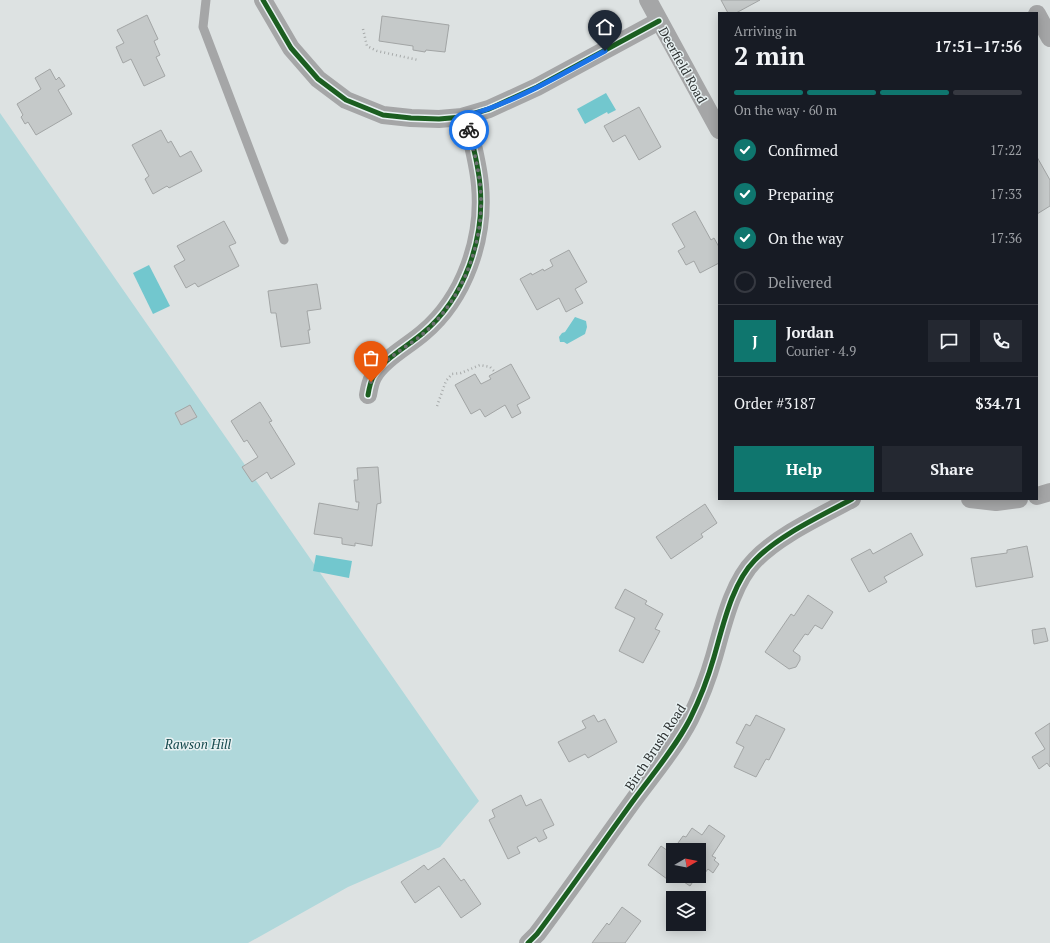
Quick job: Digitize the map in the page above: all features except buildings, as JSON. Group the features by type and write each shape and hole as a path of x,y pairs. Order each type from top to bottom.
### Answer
{"street":[{"path":"263,0 291,48 318,79 346,100 383,115 411,118 439,119 466,116 489,109 532,90 659,21"},
{"name":"Deerfield Road","path":"648,0 718,128"},
{"path":"1029,0 1036,12"},
{"path":"1038,16 1050,38"},
{"path":"368,395 373,377 378,370 393,356 425,332 449,304 458,289 473,256 478,232 481,202 477,167 466,116"},
{"path":"1038,496 1050,492"},
{"name":"Birch Brush Road","path":"528,943 537,934 589,863 668,753 689,719 704,685 727,612 743,575 755,560 776,543 850,500"},
{"path":"976,500 988,502 1009,500"}],"lane":[{"path":"206,0 204,26 284,240"}],"path":[{"path":"363,29 367,46 377,51 418,60"},
{"path":"437,406 446,381 452,374 461,373 480,365 490,366 495,372"}],"green space":[{"name":"Rawson Hill","path":"0,113 479,801 440,847 348,887 248,943 0,943"}],"water":[{"path":"606,93 616,110 608,114 607,112 585,124 577,109"},
{"path":"149,265 170,306 153,314 133,273"},
{"path":"575,317 586,321 587,327 585,334 567,344 560,342 559,337 565,332"},
{"path":"316,555 352,561 349,578 313,571"}],"cycle path":[{"path":"263,0 291,48 318,79 346,100 383,115 411,118 439,119 462,117 489,109 537,87 659,21"},
{"path":"368,395 373,377 382,365 423,333 438,319 461,285 469,266 479,226 481,205 478,168 466,116"},
{"path":"528,943 537,934 684,730 694,711 712,665 734,593 747,570 755,560 776,542 801,526 850,500"}],"way so far":[{"path":"371,382 378,370 384,364 425,332 438,319 458,289 473,256 480,221 481,202 480,184 469,130"}],"route":[{"path":"469,130 466,116 514,99 605,51"}]}
